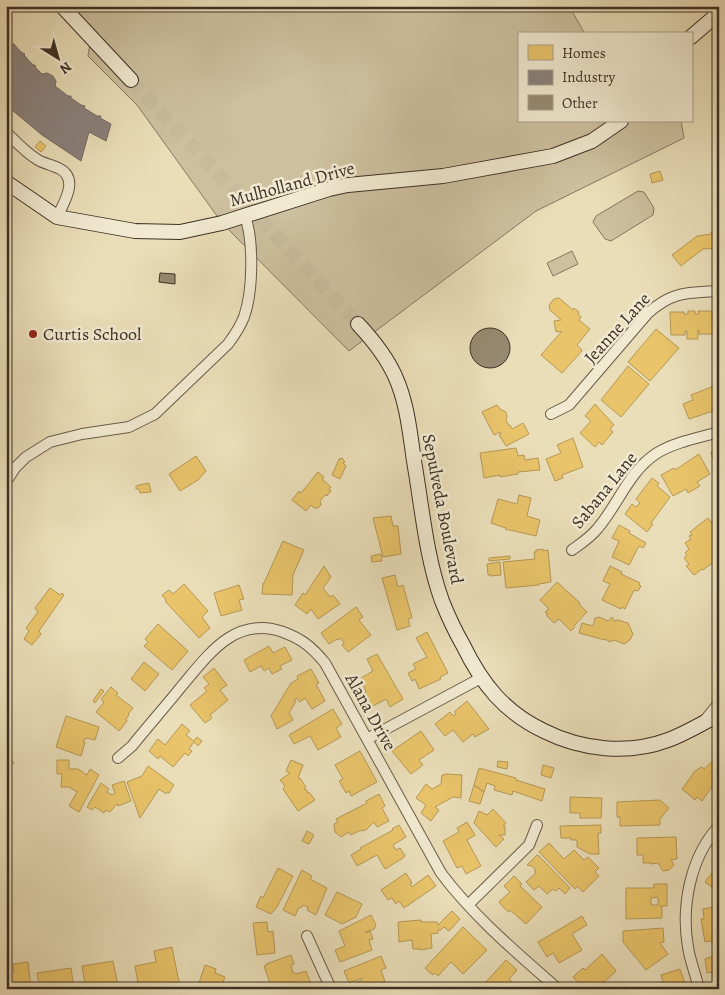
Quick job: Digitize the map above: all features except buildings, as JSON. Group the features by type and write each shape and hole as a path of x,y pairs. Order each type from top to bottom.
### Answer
{"main road":[{"path":"62,6 131,80"},
{"path":"692,36 719,13"},
{"name":"Mulholland Drive","path":"6,182 57,217 115,228 180,232 200,229 311,194 348,185 444,176 553,156 592,141 620,122"},
{"name":"Sepulveda Boulevard","path":"358,324 380,350 398,384 405,407 436,582 449,618 481,678 508,709 526,723 558,738 581,745 610,749 638,748 668,740 719,715"}],"street":[{"path":"6,132 38,160 61,169 66,174 69,188 57,217"},
{"path":"6,482 15,468 26,457 50,442 82,434 129,427 155,414 228,344 243,318 248,301 251,242 250,229 245,216"},
{"name":"Jeanne Lane","path":"551,414 570,405 648,313 660,303 674,296 686,293 719,291"},
{"name":"Sabana Lane","path":"572,550 588,539 599,527 628,482 646,461 658,453 679,444 719,432"},
{"name":"Alana Drive","path":"118,758 132,746 206,658 222,642 238,633 261,627 272,628 299,638 316,651 326,663 442,873 487,924 558,989"},
{"path":"367,739 481,678"},
{"path":"704,722 719,703"},
{"path":"468,904 529,845 537,825"},
{"path":"699,989 687,941 687,900 692,873 702,851 719,826"},
{"path":"307,936 331,989"}],"shaded area":[{"path":"62,6 569,6 584,32 518,32 518,122 681,122 684,138 536,211 349,351 222,223 137,105 88,56 91,37"},
{"path":"638,191 644,192 654,208 653,215 611,241 605,239 593,222 596,216"},
{"path":"572,251 578,264 553,276 547,263"}],"tunnel":[{"path":"131,80 358,324"}],"place":[{"name":"Curtis School","path":"33,334"}]}
